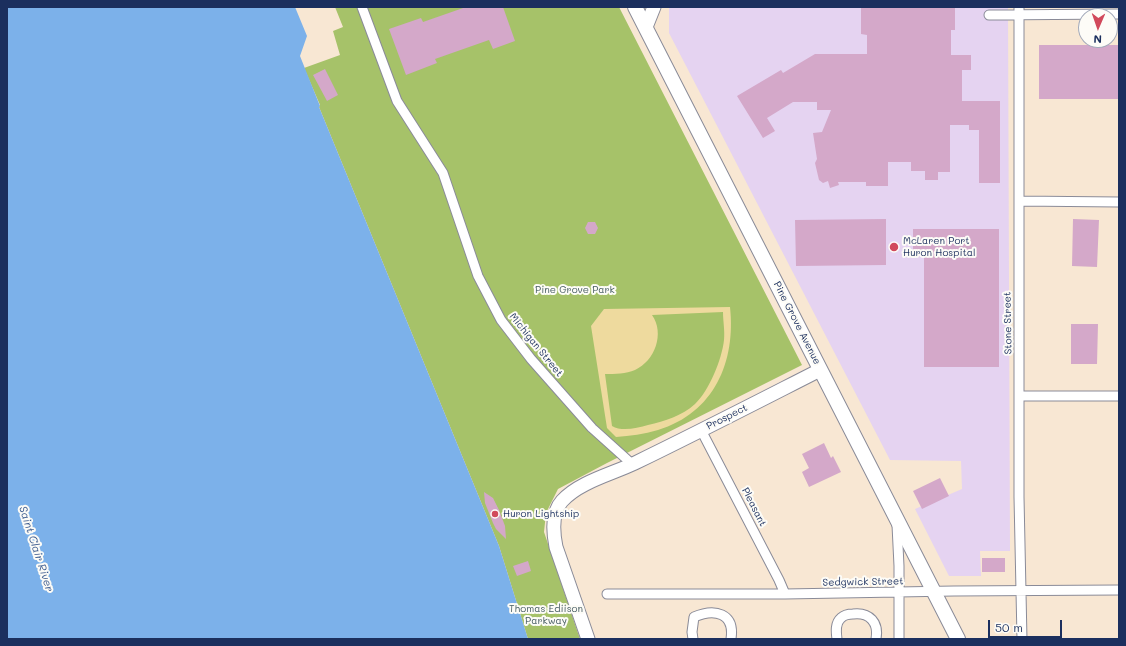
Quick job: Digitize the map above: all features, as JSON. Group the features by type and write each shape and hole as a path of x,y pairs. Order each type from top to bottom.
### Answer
{"main road":[{"name":"Pine Grove Avenue","path":"635,7 958,639"}],"street":[{"name":"Michigan Street","path":"362,7 391,88 403,110 443,173 478,276 501,320 531,359 592,428 632,464"},
{"path":"646,27 654,7"},
{"path":"989,15 1019,10 1119,14"},
{"name":"Stone Street","path":"1019,10 1019,497 1022,639"},
{"path":"1019,201 1119,202"},
{"name":"Prospect","path":"588,639 556,547 553,532 554,516 563,500 572,492 598,478 632,464 702,430 820,370"},
{"path":"1020,396 1119,396"},
{"name":"Pleasant","path":"702,430 785,594"},
{"path":"896,519 899,566 899,639"},
{"name":"Sedgwick Street","path":"607,594 898,594 1021,590 1119,590"},
{"path":"693,639 692,632 694,617 704,613 715,612 724,615 730,622 732,629 731,639"},
{"path":"837,639 836,631 841,618 849,614 858,613 870,616 875,623 877,631 876,639"}],"shaded area":[{"name":"McLaren Port Huron Hospital","path":"669,7 1008,7 1010,551 980,551 981,576 949,576 915,509 962,489 961,461 890,460 669,33"}],"green space":[{"name":"Pine Grove Park","path":"335,7 619,7 802,365 558,489 546,513 544,532 580,639 528,639 499,546 319,107 320,105 304,68 340,55 333,31 343,27"}],"sand":[{"path":"730,307 731,327 725,366 717,383 707,398 694,411 677,422 658,430 637,435 616,437 607,428 591,326 604,309","holes":["723,312 724,337 721,356 710,383 695,404 679,415 667,420 630,429 620,429 612,426 605,374 620,374 632,371 642,366 648,360 653,353 658,338 656,322 652,315"]}],"water":[{"name":"Saint Clair River","path":"7,7 295,7 307,36 300,56 320,106 319,107 499,546 528,639 7,639"}],"building":[{"path":"466,7 503,7 515,41 493,49 489,40 435,59 437,63 406,75 389,29 421,18 423,22"},
{"path":"861,7 955,7 955,30 951,30 951,55 971,55 971,70 962,70 962,101 1000,101 1000,183 979,183 979,130 969,130 969,125 950,125 950,172 938,172 938,180 925,180 925,171 911,171 911,162 888,162 888,186 866,186 866,182 838,182 839,185 830,188 828,181 823,183 819,180 815,163 817,159 813,133 822,132 831,110 817,110 817,102 793,102 767,118 775,131 763,138 737,96 781,70 783,73 815,54 867,54 867,35 861,34"},
{"path":"1039,45 1078,45 1078,48 1118,48 1119,45 1119,99 1039,99"},
{"path":"325,69 338,95 327,101 313,75"},
{"path":"886,219 886,265 796,266 795,220"},
{"path":"1073,219 1099,220 1097,267 1072,266"},
{"path":"588,222 595,222 598,228 595,234 588,234 585,228"},
{"path":"913,229 999,229 999,367 924,367 924,255 913,255"},
{"path":"1071,324 1098,324 1097,364 1071,364"},
{"path":"824,443 831,458 833,456 841,472 809,487 802,472 809,468 802,454"},
{"path":"940,478 949,496 922,509 913,491"},
{"name":"Huron Lightship","path":"484,492 493,498 499,510 505,526 506,539 496,529 493,523 485,503"},
{"path":"982,558 1005,558 1005,572 982,572"},
{"path":"528,561 531,571 517,576 513,566"}],"place":[{"name":"McLaren Port Huron Hospital","path":"894,247"},
{"name":"Huron Lightship","path":"495,514"}],"park label":[{"name":"Thomas Ediison Parkway","path":"546,614"}]}
